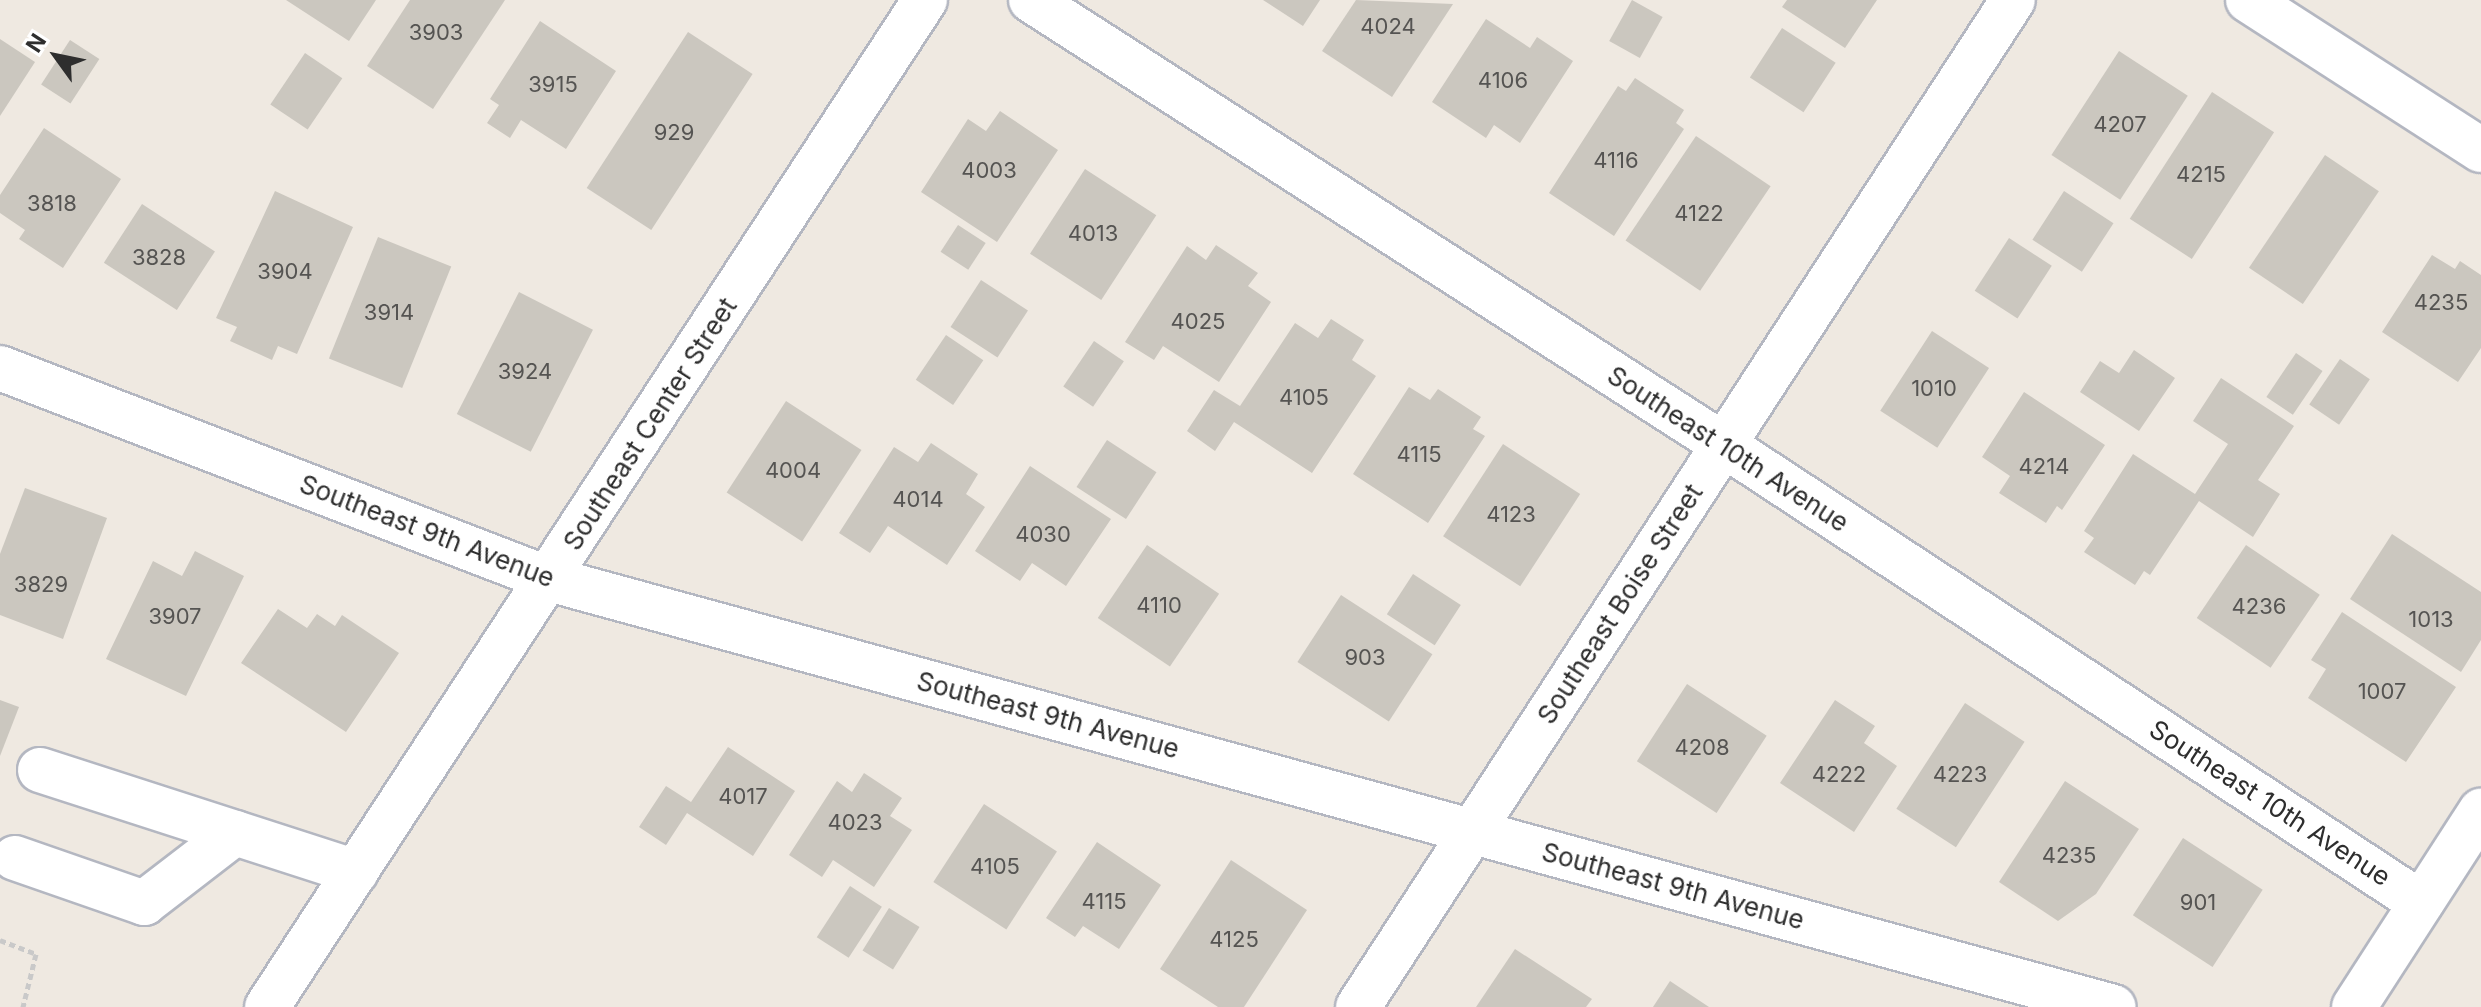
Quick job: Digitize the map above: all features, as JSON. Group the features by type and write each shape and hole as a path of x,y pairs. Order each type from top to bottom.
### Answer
{"street":[{"name":"Southeast 10th Avenue","path":"1031,0 1724,445 2421,903"},
{"name":"Southeast Boise Street","path":"1358,1007 2013,0"},
{"path":"2248,0 2481,150"},
{"name":"Southeast Center Street","path":"267,1007 549,579 907,4"},
{"name":"Southeast 9th Avenue","path":"0,368 549,579 2114,1007"},
{"path":"40,770 356,872"},
{"path":"2354,1007 2481,811"},
{"path":"15,858 144,903 235,833"}],"path":[{"path":"0,940 36,954 23,1007"}],"building":[{"path":"286,0 376,0 349,41"},
{"path":"410,0 505,0 433,109 367,66"},
{"path":"1263,0 1320,0 1303,26"},
{"path":"1356,0 1453,4 1392,97 1322,51"},
{"path":"1632,0 1663,17 1640,58 1609,41"},
{"path":"1787,0 1877,0 1845,48 1782,7"},
{"path":"1486,19 1530,48 1537,37 1573,61 1520,143 1494,125 1486,138 1432,102"},
{"path":"540,21 616,71 566,149 521,120 510,138 487,123 499,105 490,99"},
{"path":"1782,28 1836,63 1804,112 1750,77"},
{"path":"688,32 753,74 651,230 587,188"},
{"path":"0,39 35,62 0,116"},
{"path":"70,40 99,59 70,104 41,84"},
{"path":"2119,51 2188,96 2120,200 2051,155"},
{"path":"305,53 342,78 308,130 270,104"},
{"path":"1635,78 1684,110 1676,123 1684,129 1614,236 1549,193 1618,86 1626,91"},
{"path":"2212,92 2274,132 2192,259 2130,219"},
{"path":"1000,111 1058,150 997,242 921,192 968,119 986,131"},
{"path":"44,128 121,179 63,268 19,239 25,230 0,213 0,195"},
{"path":"1696,136 1771,186 1700,291 1626,240"},
{"path":"2325,155 2379,191 2303,304 2249,268"},
{"path":"1085,169 1156,215 1101,300 1030,254"},
{"path":"275,191 353,227 297,354 278,346 272,360 230,341 237,327 216,318"},
{"path":"2064,191 2113,223 2082,272 2032,240"},
{"path":"142,204 215,251 177,310 104,263"},
{"path":"958,225 986,243 968,270 941,252"},
{"path":"378,237 451,267 402,388 329,358"},
{"path":"2009,238 2052,266 2017,319 1975,291"},
{"path":"1216,245 1258,273 1248,286 1271,302 1219,382 1163,346 1154,360 1125,342 1187,246 1206,260"},
{"path":"2432,255 2455,269 2460,261 2481,275 2481,348 2458,382 2382,332"},
{"path":"981,280 1028,310 997,357 951,327"},
{"path":"519,292 593,330 531,452 457,414"},
{"path":"1331,319 1364,340 1352,360 1376,376 1312,473 1234,422 1215,451 1187,431 1214,390 1240,406 1295,323 1318,338"},
{"path":"1932,331 1989,368 1937,448 1880,411"},
{"path":"946,335 983,360 953,405 916,380"},
{"path":"1094,341 1124,361 1093,407 1063,387"},
{"path":"2134,350 2175,378 2139,431 2080,392 2100,361 2119,373"},
{"path":"2296,353 2323,371 2293,415 2266,397"},
{"path":"2340,359 2370,379 2339,425 2309,405"},
{"path":"2221,378 2294,426 2258,480 2280,494 2253,537 2199,501 2150,575 2144,571 2135,585 2084,552 2094,538 2084,531 2133,454 2195,494 2228,444 2193,421"},
{"path":"1409,387 1430,400 1438,389 1481,417 1473,429 1485,436 1428,523 1353,474"},
{"path":"2024,392 2105,445 2062,510 2057,506 2046,523 1999,493 2010,476 1982,457"},
{"path":"786,401 861,450 802,541 727,492"},
{"path":"1107,440 1156,472 1126,519 1077,487"},
{"path":"931,443 978,474 966,494 985,507 947,565 888,526 870,553 839,533 894,447 918,462"},
{"path":"1503,444 1580,494 1520,586 1443,536"},
{"path":"1030,466 1111,519 1066,586 1032,563 1020,581 975,551"},
{"path":"25,488 107,518 63,639 0,615 0,554"},
{"path":"2392,534 2481,592 2481,640 2461,672 2350,599"},
{"path":"1147,545 1219,594 1170,667 1098,618"},
{"path":"2246,545 2320,595 2271,668 2197,618"},
{"path":"195,551 244,576 186,696 106,659 153,561 182,576"},
{"path":"1413,574 1461,605 1435,645 1387,614"},
{"path":"1341,595 1432,654 1389,721 1297,662"},
{"path":"278,609 307,628 317,614 335,626 342,615 399,653 346,732 241,663"},
{"path":"2342,612 2456,687 2406,762 2308,698 2326,669 2311,660"},
{"path":"1687,684 1767,736 1717,813 1637,761"},
{"path":"0,700 19,707 0,756"},
{"path":"1835,700 1875,726 1864,743 1897,766 1854,832 1780,783"},
{"path":"1965,703 2025,742 1956,847 1896,809"},
{"path":"728,747 795,791 753,856 687,813 666,845 639,827 666,786 691,802"},
{"path":"864,773 902,798 890,816 912,830 874,887 833,860 822,877 789,855 837,781 852,792"},
{"path":"2065,781 2139,829 2096,894 2058,921 1999,882"},
{"path":"984,804 1057,851 1006,929 933,882"},
{"path":"2183,838 2263,890 2213,967 2133,915"},
{"path":"1097,842 1161,885 1119,949 1083,926 1075,937 1046,918"},
{"path":"1231,860 1307,910 1244,1007 1218,1007 1160,969"},
{"path":"850,886 882,907 849,958 817,937"},
{"path":"889,908 920,927 893,969 863,950"},
{"path":"1515,949 1592,999 1586,1007 1476,1007"},
{"path":"1670,981 1709,1007 1653,1007"}]}
